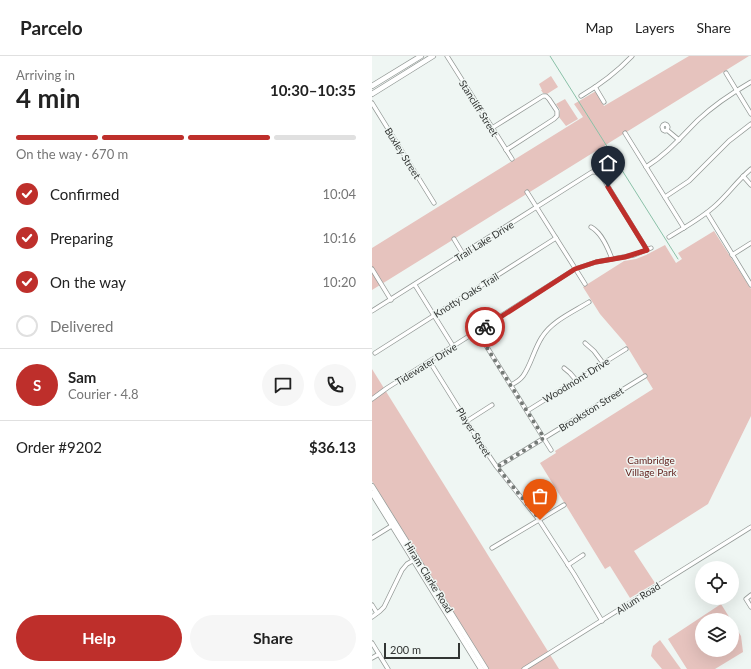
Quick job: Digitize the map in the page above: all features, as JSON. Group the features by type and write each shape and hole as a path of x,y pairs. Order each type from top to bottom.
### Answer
{"main road":[{"path":"372,86 421,56"},
{"path":"372,94 434,56"},
{"path":"406,66 409,71"},
{"name":"Hiram Clarke Road","path":"372,486 415,559 472,650 486,669"},
{"name":"Hiram Clarke Road","path":"372,493 394,524"},
{"name":"Hiram Clarke Road","path":"472,650 481,669"}],"street":[{"name":"Stancliff Street","path":"446,56 512,159"},
{"path":"581,96 620,69 632,56"},
{"path":"726,73 751,114"},
{"path":"646,167 657,160 679,140 706,112 751,82"},
{"path":"595,87 604,102"},
{"path":"492,128 545,96 549,99 557,111 558,113 556,117 506,150"},
{"name":"Buxley Street","path":"372,102 434,203"},
{"path":"665,197 689,181 729,141 751,124"},
{"path":"667,130 679,140"},
{"path":"624,133 684,228"},
{"path":"669,237 707,213 751,169"},
{"name":"Trail Lake Drive","path":"372,311 592,172 596,172 601,176 647,250"},
{"path":"743,176 751,185"},
{"path":"527,192 585,284"},
{"path":"707,213 751,285"},
{"path":"591,227 596,230 610,251 612,259"},
{"name":"Knotty Oaks Trail","path":"375,353 556,238"},
{"path":"454,239 463,254"},
{"path":"732,255 751,243"},
{"name":"Tidewater Drive","path":"372,399 575,269 596,262 634,255 651,248"},
{"path":"372,269 391,300"},
{"path":"415,285 453,346"},
{"path":"511,385 523,376 542,337 550,328 589,302"},
{"path":"477,332 551,450"},
{"path":"585,343 604,363"},
{"name":"Woodmont Drive","path":"527,411 626,349"},
{"name":"Player Street","path":"430,362 497,467 540,520 602,621"},
{"path":"564,368 576,380"},
{"name":"Brookston Street","path":"497,467 645,376"},
{"path":"467,421 492,405"},
{"path":"492,548 564,505"},
{"path":"372,538 394,524"},
{"name":"Allum Road","path":"524,669 750,529"},
{"path":"568,565 583,555"},
{"path":"372,617 384,607 404,567 415,559"},
{"path":"751,595 746,599 751,608"},
{"path":"372,605 377,613"},
{"path":"372,643 388,669"},
{"path":"372,658 378,654"}],"green space":[{"path":"689,56 749,56 372,290 372,248 583,117 574,104 596,91 604,106"},
{"path":"551,76 558,87 547,94 543,93 539,84"},
{"path":"565,99 578,119 566,126 559,117 560,110 556,104"},
{"name":"Cambridge Village Park","path":"714,231 751,289 751,416 708,504 634,551 655,583 630,598 610,566 605,569 540,463 556,453 555,451 653,389 625,343 600,314 583,287 624,261 636,259 665,245 676,263 682,259 678,253"},
{"path":"372,369 559,669 489,669 372,481"},
{"path":"722,605 727,613 707,613"},
{"path":"695,621 695,657 735,657 715,669 687,669 668,639"},
{"path":"739,633 741,636 743,652 739,654"},
{"path":"660,640 681,669 662,669 651,656 653,646"}],"waterway":[{"path":"550,56 678,259"}],"way so far":[{"path":"485,327 477,332 544,438 497,467 540,520"}],"route":[{"path":"485,327 575,269 596,262 634,255 647,250 608,187"}]}
